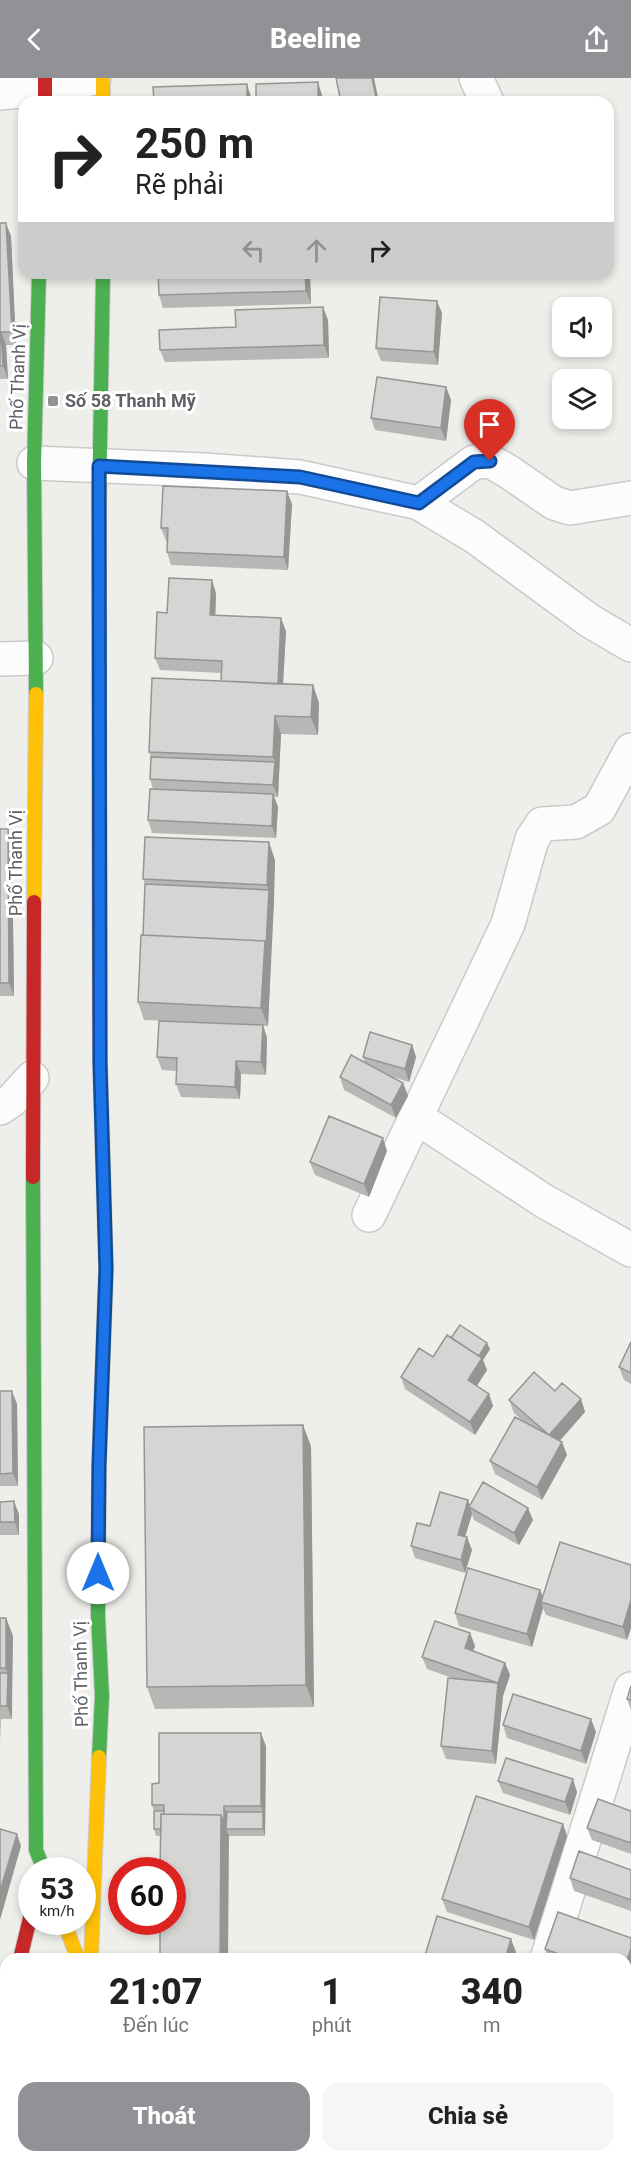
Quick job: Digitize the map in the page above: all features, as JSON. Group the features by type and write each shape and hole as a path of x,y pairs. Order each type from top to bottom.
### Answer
{"main road":[{"path":"103,78 103,96"},
{"name":"Phố Thanh Vị","path":"36,1857 32,1078 36,658 34,463 39,279"},
{"name":"Phố Thanh Vị","path":"96,1863 102,1696 98,1616 99,1465 106,1269 100,1063 99,466 103,279"},
{"path":"36,1850 39,1857"},
{"path":"22,1953 27,1935"},
{"path":"69,1935 76,1953"},
{"name":"Phố Thanh Vị","path":"91,1953 92,1935"}],"street":[{"path":"0,93 45,90 94,78"},
{"path":"476,78 484,96"},
{"path":"419,503 474,462 490,461 554,503 570,508 631,498"},
{"path":"34,463 300,477 419,503 474,536 590,621 631,645"},
{"path":"0,659 36,658"},
{"path":"369,1215 507,924 532,839 542,824 576,822 598,808 631,750"},
{"path":"0,1108 12,1100 32,1078"},
{"path":"416,1117 544,1201 631,1250"},
{"path":"549,1953 620,1757 631,1689"}],"building":[{"path":"336,78 372,78 376,96 340,96"},
{"path":"318,82 318,96 256,96 256,84"},
{"path":"247,84 247,96 154,96 153,87"},
{"path":"0,223 6,223 12,332 1,332 3,366 0,366"},
{"path":"158,279 305,279 306,291 159,295"},
{"path":"380,297 437,301 434,352 376,348"},
{"path":"323,307 324,345 160,350 159,330 236,327 235,310"},
{"path":"377,377 446,387 441,428 371,418"},
{"path":"163,486 287,491 284,557 167,552 168,528 161,528"},
{"path":"169,578 212,580 210,615 281,618 278,684 221,681 222,661 155,658 157,612 167,613"},
{"path":"152,678 313,685 311,717 275,716 273,757 149,752"},
{"path":"151,757 275,762 273,785 150,779"},
{"path":"150,789 273,794 272,826 148,820"},
{"path":"0,829 8,829 9,983 0,983"},
{"path":"145,837 269,842 267,885 143,879"},
{"path":"145,884 269,890 266,946 265,941 143,935"},
{"path":"141,935 265,941 261,1008 138,1002"},
{"path":"159,1021 263,1025 261,1062 236,1061 235,1087 176,1084 177,1058 157,1057"},
{"path":"370,1032 412,1045 405,1069 363,1057"},
{"path":"351,1055 403,1083 391,1105 340,1077"},
{"path":"329,1116 383,1138 364,1184 310,1162"},
{"path":"460,1325 487,1343 479,1356 451,1338"},
{"path":"447,1335 482,1358 468,1380 489,1394 470,1422 401,1377 419,1348 433,1357"},
{"path":"631,1342 631,1373 619,1367"},
{"path":"534,1372 555,1391 562,1383 581,1399 549,1435 509,1400"},
{"path":"0,1391 12,1391 13,1473 0,1474"},
{"path":"515,1417 562,1442 537,1487 490,1461"},
{"path":"303,1425 306,1685 147,1687 144,1427"},
{"path":"483,1482 528,1508 514,1533 469,1507"},
{"path":"440,1492 468,1500 458,1535 467,1537 461,1560 411,1546 417,1523 430,1526"},
{"path":"14,1501 15,1522 0,1522 0,1502"},
{"path":"560,1542 631,1565 631,1600 623,1627 541,1602"},
{"path":"468,1568 540,1590 527,1634 455,1613"},
{"path":"0,1618 6,1618 6,1668 0,1668"},
{"path":"435,1621 470,1633 465,1648 505,1663 498,1683 422,1657"},
{"path":"0,1673 8,1673 7,1706 0,1706"},
{"path":"448,1678 498,1683 492,1751 441,1746"},
{"path":"631,1686 631,1700 627,1699"},
{"path":"513,1694 591,1719 581,1751 503,1725"},
{"path":"159,1733 261,1733 261,1806 224,1806 224,1823 221,1815 164,1814 164,1805 152,1805 152,1784 159,1783"},
{"path":"506,1758 573,1779 565,1802 498,1781"},
{"path":"476,1796 563,1824 529,1927 442,1899"},
{"path":"598,1799 631,1811 631,1843 587,1828"},
{"path":"154,1811 164,1811 164,1814 161,1814 161,1829 154,1829"},
{"path":"227,1812 263,1812 263,1829 226,1829"},
{"path":"161,1814 221,1815 220,1953 160,1953 160,1935 186,1935 186,1857 160,1857"},
{"path":"0,1829 17,1834 0,1891"},
{"path":"579,1851 631,1870 631,1900 570,1878"},
{"path":"558,1912 631,1938 629,1953 556,1953 545,1949"},
{"path":"437,1916 511,1939 507,1953 426,1953"}],"traffic: fast":[{"path":"36,694 34,463 39,279"},
{"path":"99,506 103,279"},
{"path":"99,1757 102,1696 98,1616 99,1465 106,1269 100,1062"},
{"path":"33,1177 36,1850 39,1857"}],"traffic: slow":[{"path":"103,78 103,96"},
{"path":"99,506 99,796"},
{"path":"34,902 36,694"},
{"path":"91,1953 99,1757"},
{"path":"69,1935 76,1953"}],"traffic: jam":[{"path":"45,78 45,96"},
{"path":"99,796 100,1062"},
{"path":"33,1177 34,902"},
{"path":"21,1953 26,1935"}],"place":[{"name":"Số 58 Thanh Mỹ","path":"53,401"}],"route":[{"path":"98,1573 99,1465 106,1269 100,1063 99,466 300,477 419,503 474,462 490,461"}]}
